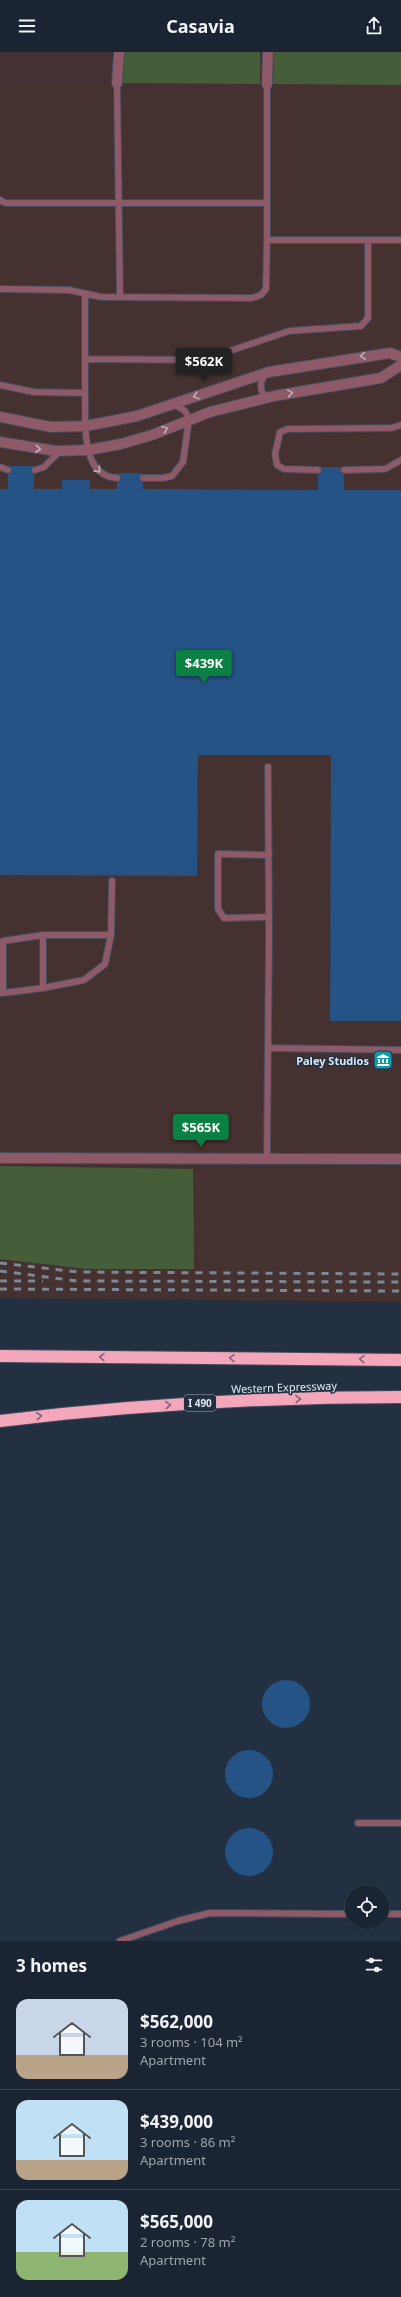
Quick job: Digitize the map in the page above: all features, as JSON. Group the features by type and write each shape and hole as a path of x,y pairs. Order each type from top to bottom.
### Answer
{"highway":[{"path":"0,1356 401,1360"},
{"name":"Western Expressway","path":"0,1421 184,1404 279,1399 401,1397"}],"street":[{"path":"117,84 119,52"},
{"path":"267,84 268,52"},
{"path":"0,418 51,426 86,426 137,416 266,373 390,352 401,357"},
{"path":"0,442 21,447 60,451 88,450 121,444 152,435 189,419 265,398 381,378 401,365"},
{"path":"0,1158 401,1159"}],"lane":[{"path":"117,84 120,297"},
{"path":"0,289 69,290 85,294 120,297 252,298 261,295 266,289 267,84"},
{"path":"0,200 5,203 267,203"},
{"path":"267,240 401,240"},
{"path":"84,359 203,360 289,331 361,326 368,318 368,240"},
{"path":"85,294 84,393 88,450 91,460 101,474 117,478"},
{"path":"265,398 261,392 260,382 266,373"},
{"path":"0,385 34,392 84,393"},
{"path":"144,478 163,478 172,476 183,462 189,419 185,411 174,404"},
{"path":"318,470 284,469 278,465 275,454 280,432 288,429 391,428 401,425"},
{"path":"34,470 44,468 60,451"},
{"path":"344,470 384,469 401,460"},
{"path":"0,467 8,470"},
{"path":"267,1159 269,1048 268,766"},
{"path":"269,854 218,854 218,909 224,918 269,917"},
{"path":"111,935 42,935 3,941 2,993 43,988 84,980 105,964 111,935 112,881"},
{"path":"42,935 43,988"},
{"path":"269,1048 401,1050"},
{"path":"358,1823 401,1823"},
{"path":"120,1941 178,1921 210,1913 345,1914"},
{"path":"389,1914 401,1914"}],"shaded area":[{"path":"0,52 112,52 112,83 0,82"},
{"path":"124,52 401,52 401,1302 0,1298 0,82 123,83"}],"green space":[{"path":"124,52 260,52 260,84 123,83"},
{"path":"274,52 401,52 401,85 273,84"},
{"path":"0,1166 193,1169 194,1269 87,1269 0,1259"}],"building":[{"path":"9,466 34,466 31,469 34,474 34,489 62,489 62,480 90,480 90,489 117,489 117,482 121,479 117,473 143,473 139,478 143,482 143,489 318,490 318,474 322,472 321,467 340,467 340,472 344,474 344,490 401,490 401,1021 330,1021 331,755 198,755 197,876 0,875 0,489 8,489 8,474 12,470"},
{"path":"281,1680 291,1680 303,1687 310,1699 310,1709 303,1721 291,1728 281,1728 273,1724 266,1717 262,1709 262,1699 266,1691 273,1684"},
{"path":"244,1750 254,1750 266,1757 273,1769 273,1779 266,1791 254,1798 244,1798 236,1794 229,1787 225,1779 225,1769 229,1761 236,1754"},
{"path":"244,1828 254,1828 266,1835 273,1847 273,1857 266,1869 254,1876 244,1876 236,1872 229,1865 225,1857 225,1847 229,1839 236,1832"}],"railway":[{"path":"0,1263 78,1272 401,1274"},
{"path":"0,1271 77,1281 401,1282"},
{"path":"0,1281 43,1281"},
{"path":"0,1289 401,1291"}],"place":[{"name":"Paley Studios","path":"383,1060"}]}
